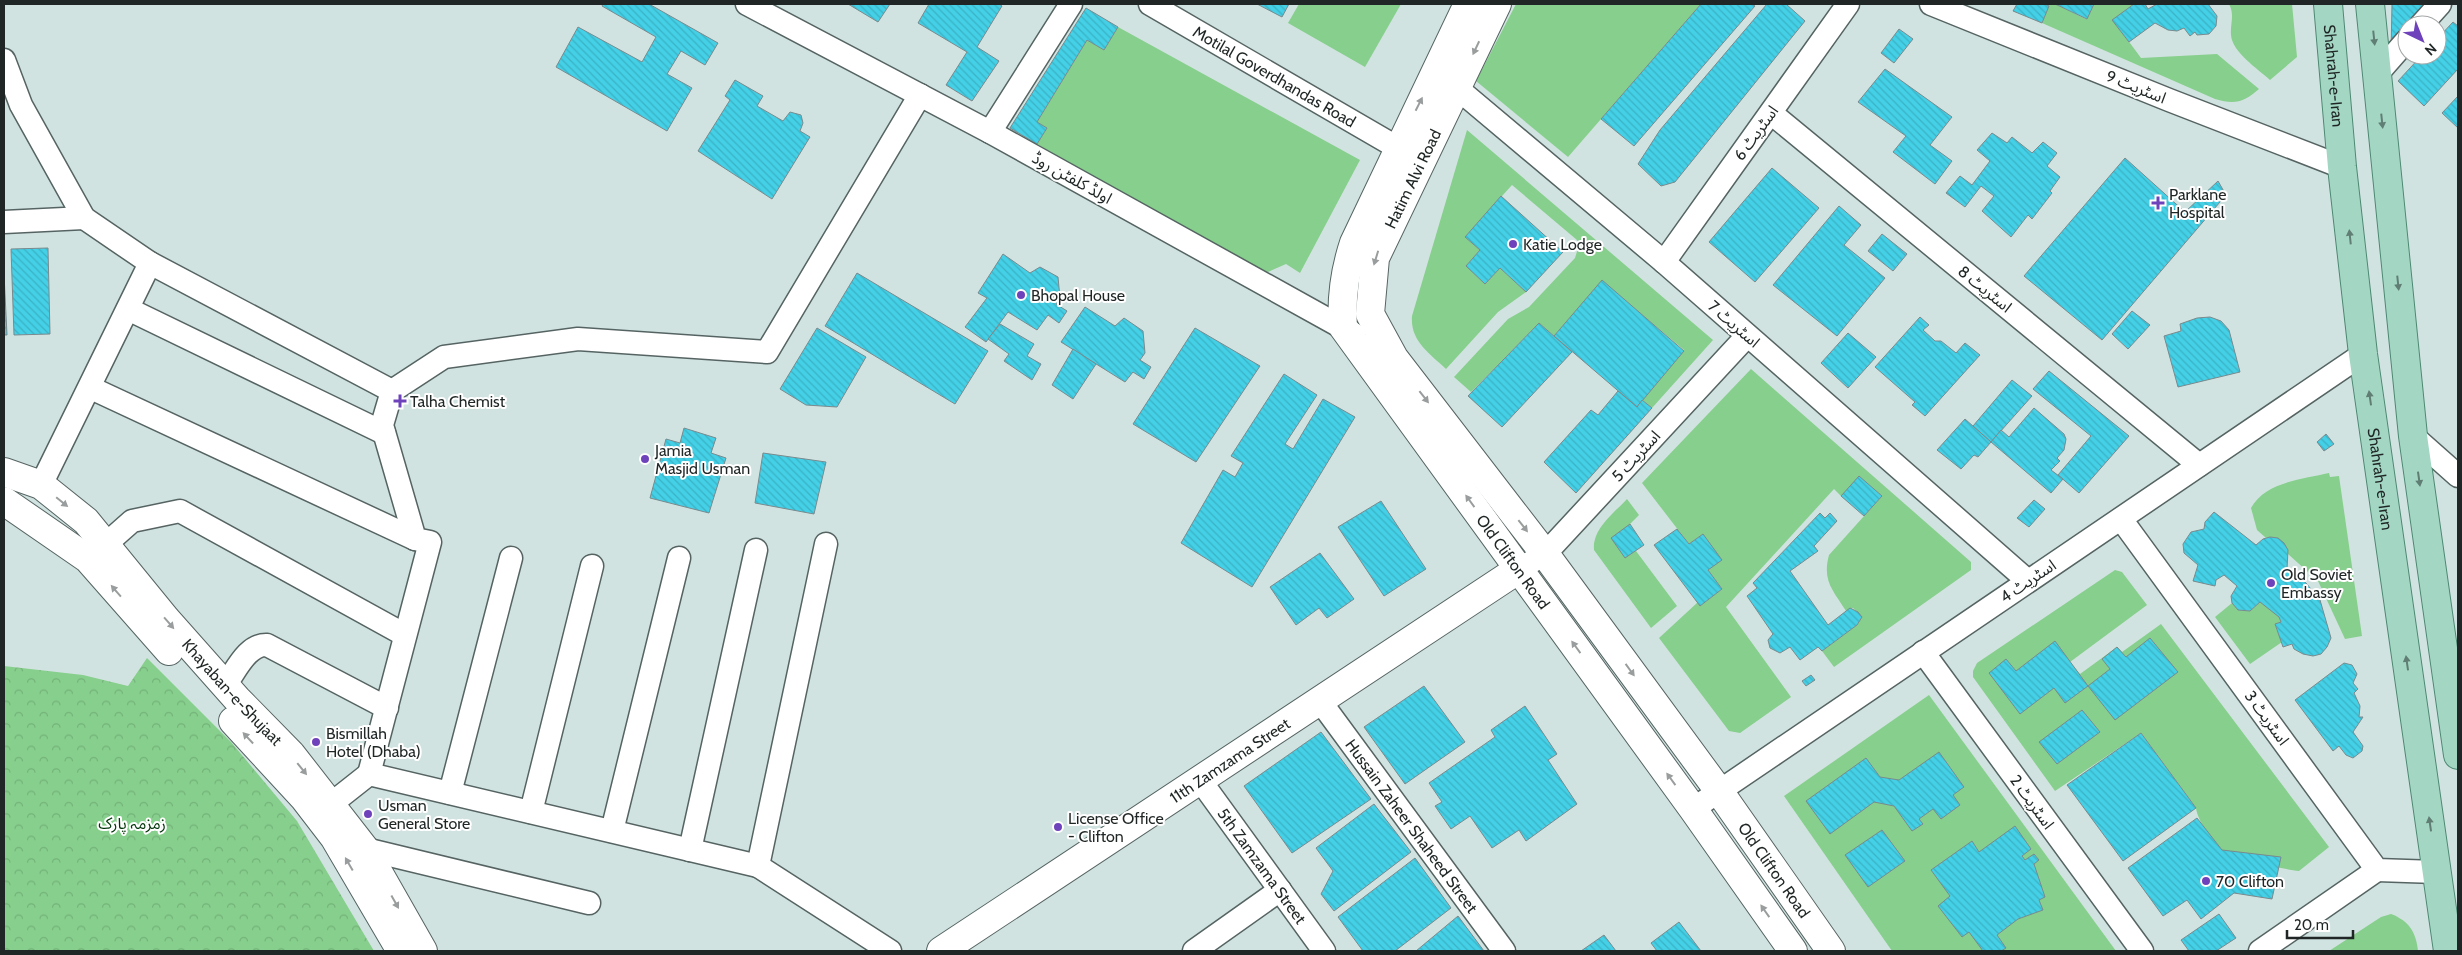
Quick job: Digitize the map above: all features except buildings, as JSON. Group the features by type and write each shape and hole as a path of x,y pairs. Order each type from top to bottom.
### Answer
{"main road":[{"name":"Shahrah-e-Iran","path":"2328,4 2342,167 2363,354 2448,951"},
{"path":"2370,4 2413,436 2458,755"}],"street":[{"name":"اولڈ کلفٹن روڈ","path":"747,4 990,132 1343,327 1394,358"},
{"path":"990,132 1071,4"},
{"name":"Motilal Goverdhandas Road","path":"1150,4 1398,148"},
{"name":"Hatim Alvi Road","path":"1398,148 1468,4"},
{"name":"Hatim Alvi Road","path":"1394,358 1370,314 1374,258 1497,4"},
{"name":"اسٹریٹ 6","path":"1664,262 1848,4"},
{"path":"2430,15 2440,4"},
{"name":"اسٹریٹ 9","path":"1936,5 2169,100 2342,167"},
{"path":"2378,73 2397,51"},
{"path":"4,60 21,105 84,218 150,263 392,390"},
{"name":"اسٹریٹ 7","path":"1436,70 1664,262 2028,581"},
{"path":"415,539 382,424 392,390 444,357 578,339 767,352 920,95"},
{"name":"اسٹریٹ 8","path":"1771,113 2199,465"},
{"path":"1343,327 1341,305 1348,261 1398,148"},
{"path":"4,222 84,218"},
{"path":"41,485 150,263"},
{"path":"128,309 384,433"},
{"name":"Old Clifton Road","path":"1343,327 1693,809 1793,951"},
{"name":"اسٹریٹ 5","path":"1519,569 1545,554 1747,336"},
{"name":"اسٹریٹ 4","path":"1693,809 2363,354"},
{"name":"Old Clifton Road","path":"1394,358 1545,554 1719,791 1831,951"},
{"path":"90,388 415,539 430,542 369,774 331,804"},
{"path":"2413,436 2458,476"},
{"name":"Khayaban-e-Shujaat","path":"4,472 41,485 86,521 166,619 225,686 291,754 365,850 423,951"},
{"name":"Khayaban-e-Shujaat","path":"4,501 88,560 304,798 334,837 401,951"},
{"path":"106,544 132,521 180,511 406,635"},
{"name":"اسٹریٹ 3","path":"2121,519 2378,870"},
{"path":"758,866 826,544"},
{"path":"690,850 756,550"},
{"path":"450,793 511,558"},
{"path":"612,831 679,558"},
{"path":"531,812 592,566"},
{"name":"11th Zamzama Street","path":"941,951 1519,569"},
{"path":"225,686 252,649 260,645 267,645 387,708"},
{"name":"اسٹریٹ 2","path":"1923,652 2142,951"},
{"name":"Hussain Zaheer Shaheed Street","path":"1320,700 1504,951"},
{"path":"369,774 758,866 890,951"},
{"name":"5th Zamzama Street","path":"1200,780 1324,951"},
{"path":"365,850 589,902"},
{"path":"2260,951 2378,870 2436,872"},
{"path":"1194,951 1280,890"}],"green space":[{"path":"1299,4 1401,4 1365,67 1288,23"},
{"path":"1516,4 1701,4 1568,157 1476,81"},
{"path":"2045,4 2055,4 2086,19 2094,4 2134,4 2113,20 2141,58 2217,54 2259,89 2249,97 2239,101 2228,102 2215,99 2042,23 2049,6"},
{"path":"2229,4 2292,4 2297,57 2270,80 2246,60 2232,41 2232,16"},
{"path":"1118,27 1360,160 1300,273 1286,264 1261,275 1037,144 1047,128 1037,122 1087,40 1104,50"},
{"path":"1467,130 1713,340 1652,408 1642,400 1684,350 1602,281 1554,336 1539,323 1471,392 1454,377 1508,319 1529,307 1575,258 1579,245 1577,240 1512,185 1465,237 1480,250 1466,266 1485,284 1500,268 1526,292 1498,312 1446,369 1417,340 1412,325 1412,316"},
{"path":"1751,369 1971,562 1971,570 1834,667 1822,651 1857,625 1862,617 1853,608 1846,611 1833,591 1827,572 1829,555 1882,496 1841,496 1834,489 1726,607 1791,697 1740,733 1729,731 1659,638 1698,602 1700,606 1722,589 1708,570 1703,534 1689,544 1642,483"},
{"path":"2329,473 2330,477 2339,476 2362,636 2345,639 2318,581 2288,554 2281,541 2274,537 2266,538 2257,530 2251,508 2265,492 2275,487"},
{"path":"1627,499 1639,515 1630,524 1636,551 1677,606 1651,628 1594,550 1594,542 1600,528"},
{"path":"2115,570 2122,572 2147,605 2070,662 2080,674 2117,647 2122,652 2161,624 2329,847 2299,871 2249,860 2219,848 2202,825 2196,808 2141,733 2055,791 1973,677 1973,671 1977,663"},
{"path":"2260,602 2278,615 2281,622 2275,625 2282,642 2250,664 2215,617 2232,603 2238,610 2250,611"},
{"name":"زمزمہ پارک","path":"147,658 231,742 297,821 374,951 4,951 4,666 83,675 128,686"},
{"path":"1929,695 2116,951 1892,951 1784,796"},
{"path":"2391,914 2403,920 2410,928 2418,951 2329,951 2381,917"}],"place":[{"name":"Parklane Hospital","path":"2158,203"},
{"name":"Katie Lodge","path":"1513,244"},
{"name":"Bhopal House","path":"1021,295"},
{"name":"Talha Chemist","path":"400,401"},
{"name":"Jamia Masjid Usman","path":"645,459"},
{"name":"Old Soviet Embassy","path":"2271,583"},
{"name":"Bismillah Hotel (Dhaba)","path":"316,742"},
{"name":"Usman General Store","path":"368,814"},
{"name":"License Office - Clifton","path":"1058,827"},
{"name":"70 Clifton","path":"2206,881"}]}
